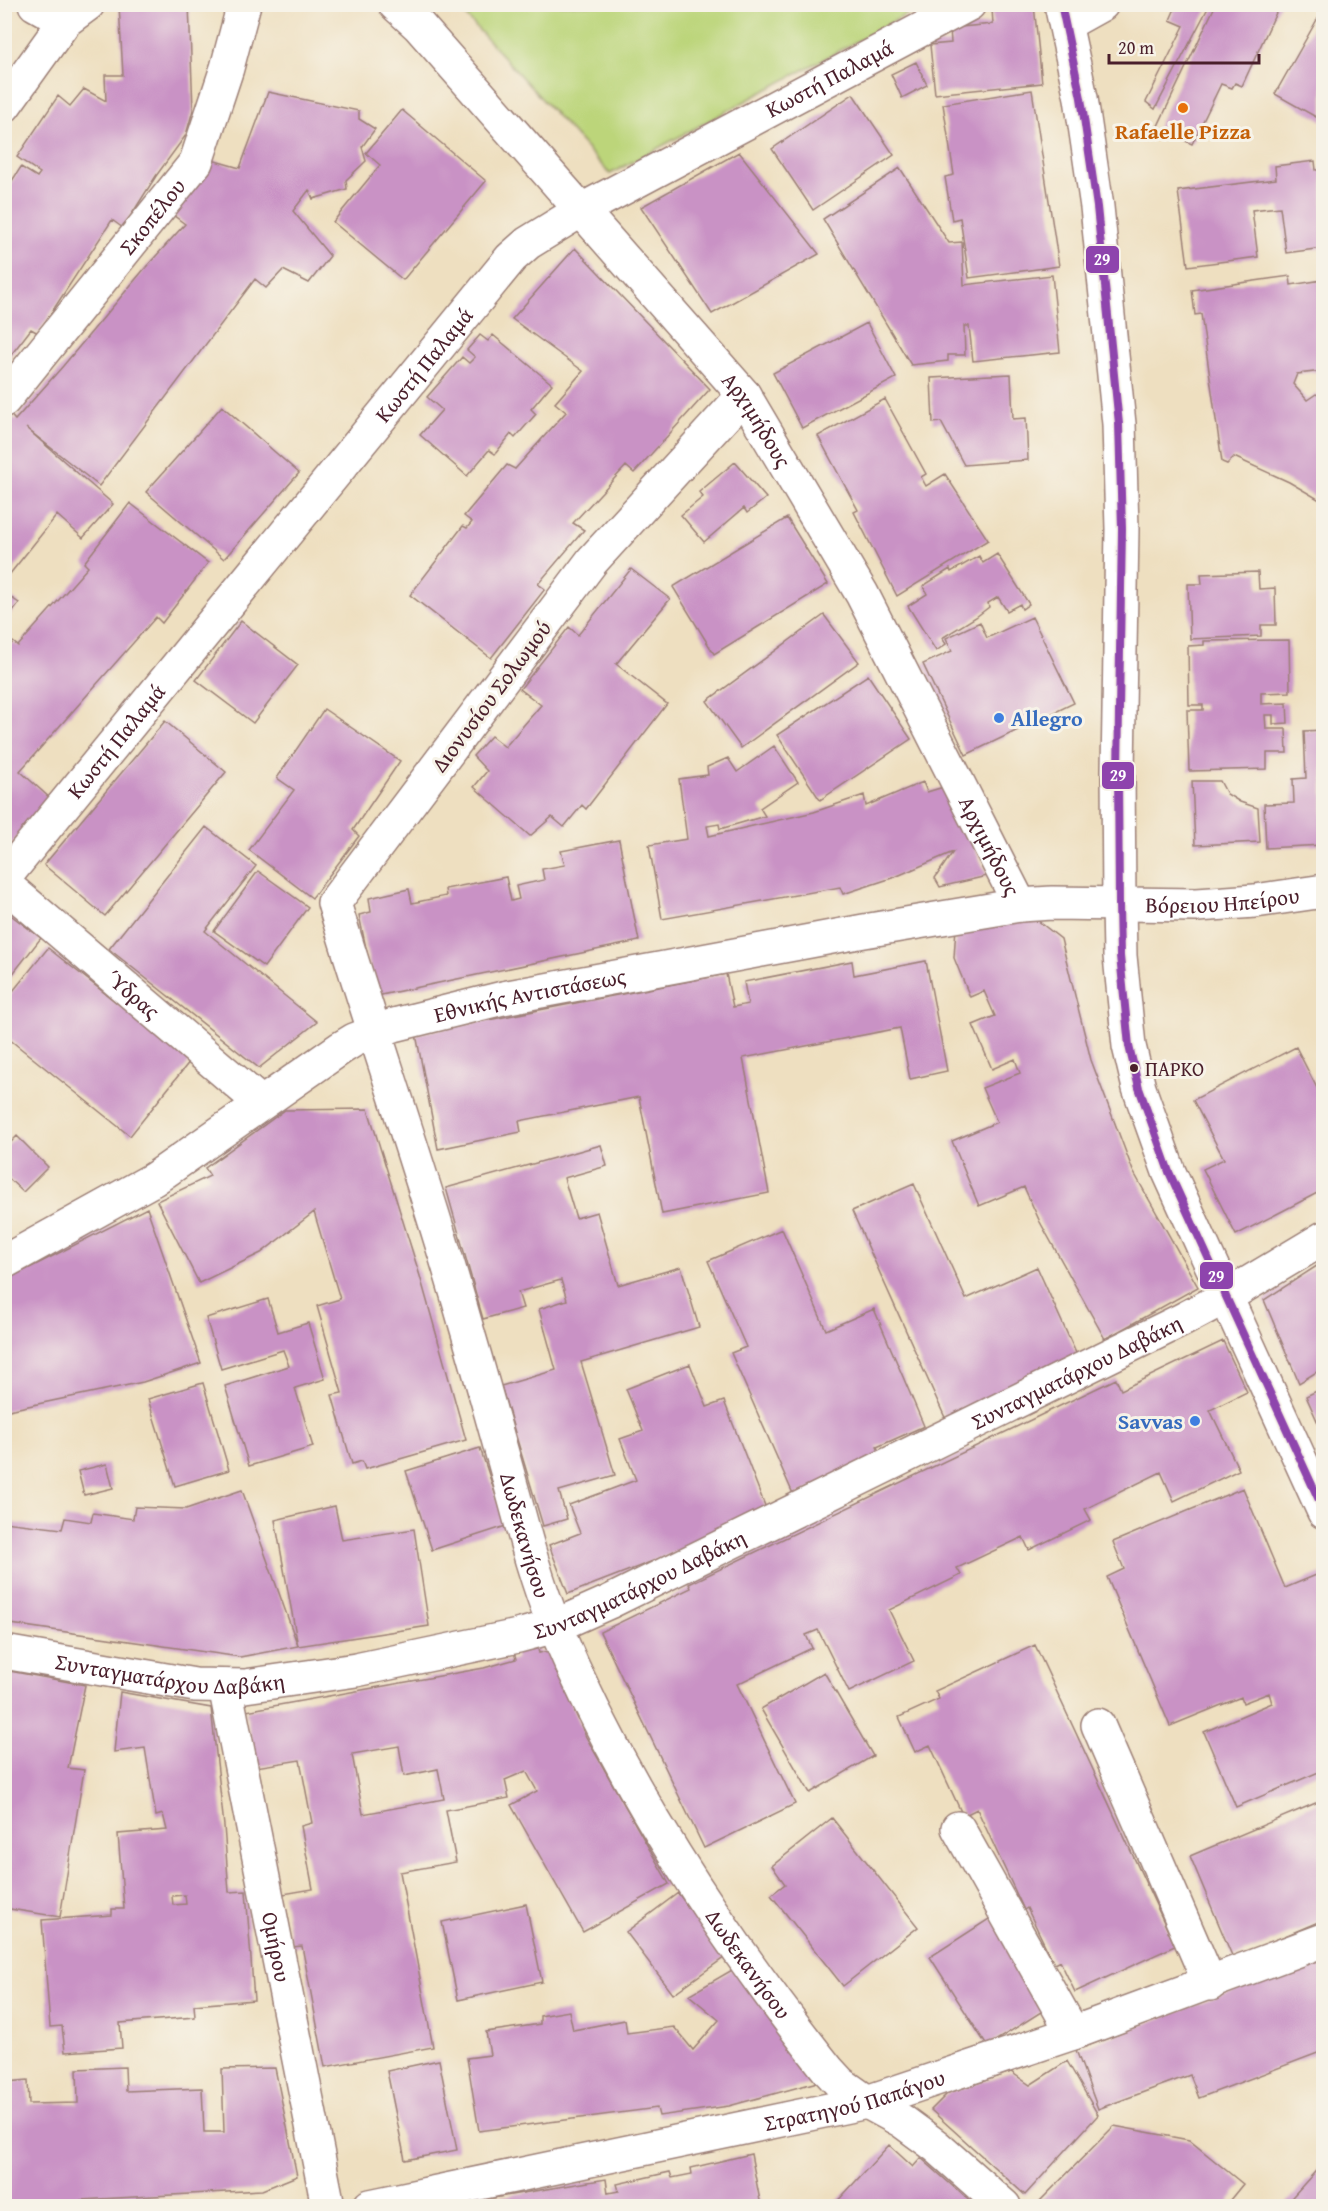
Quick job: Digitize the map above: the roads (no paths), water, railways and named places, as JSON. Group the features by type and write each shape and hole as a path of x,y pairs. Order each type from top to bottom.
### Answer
{"street":[{"path":"4,106 76,13 35,4"},
{"name":"Σκοπέλου","path":"4,400 196,162 227,68 244,4"},
{"name":"Αρχιμήδους","path":"394,4 419,26 744,395 862,594 1020,905"},
{"name":"Κωστή Παλαμά","path":"4,878 512,258 528,243 580,211 969,4"},
{"path":"1102,4 1063,14 1081,98 1097,207 1119,424 1122,529 1118,771 1119,904 1120,956 1129,1046 1139,1088 1169,1172 1323,1512"},
{"name":"Διονυσίου Σολωμού","path":"373,1032 334,903 592,561 744,395"},
{"name":"Ύδρας","path":"4,884 261,1103"},
{"name":"Βόρειου Ηπείρου","path":"1119,904 1197,905 1255,901 1323,891"},
{"name":"Εθνικής Αντιστάσεως","path":"11,1249 154,1179 341,1048 373,1032 438,1013 503,998 864,931 1020,905 1119,904"},
{"name":"Δωδεκανήσου","path":"373,1032 422,1176 540,1591 615,1752 663,1837 705,1904 828,2070 840,2083 867,2102 902,2121 936,2146 1004,2206"},
{"name":"Συνταγματάρχου Δαβάκη","path":"4,1652 186,1684 225,1686 272,1683 356,1670 453,1651 555,1626 620,1597 1227,1296 1323,1238"},
{"name":"Ομήρου","path":"225,1686 328,2206"},
{"path":"1098,1725 1209,1984"},
{"path":"957,1828 1073,2033"},
{"name":"Στρατηγού Παπάγου","path":"370,2206 867,2102 1073,2033 1323,1940"}],"place":[{"name":"Rafaelle Pizza","path":"1183,108"},
{"name":"Allegro","path":"999,718"},
{"name":"ΠΑΡΚΟ","path":"1134,1068"},
{"name":"Savvas","path":"1195,1421"}]}
